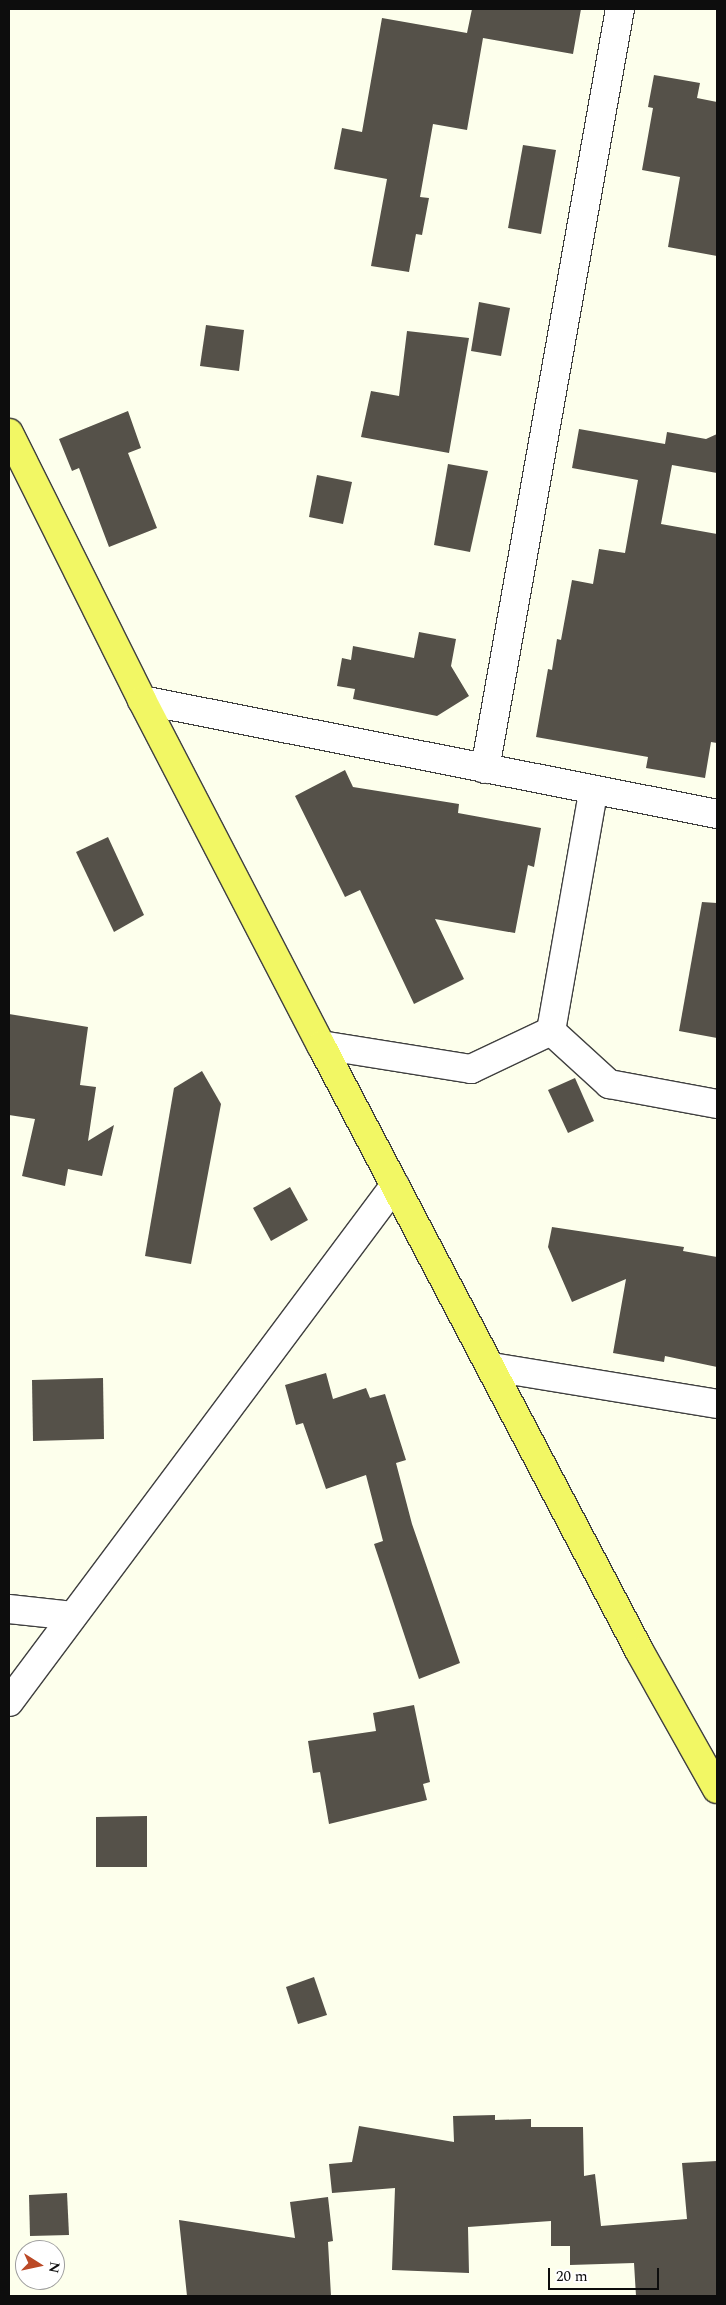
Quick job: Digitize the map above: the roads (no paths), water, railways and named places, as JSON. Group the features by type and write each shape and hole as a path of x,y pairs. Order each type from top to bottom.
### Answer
{"main road":[{"path":"9,433 142,700 321,1045 492,1367 640,1652 717,1789"}],"street":[{"path":"485,769 620,9"},
{"path":"142,700 593,792 717,814"},
{"path":"551,1031 593,792"},
{"path":"321,1045 471,1069 551,1031"},
{"path":"551,1031 609,1084 717,1104"},
{"path":"9,1702 395,1185"},
{"path":"492,1367 717,1404"},
{"path":"9,1609 73,1616"}]}
